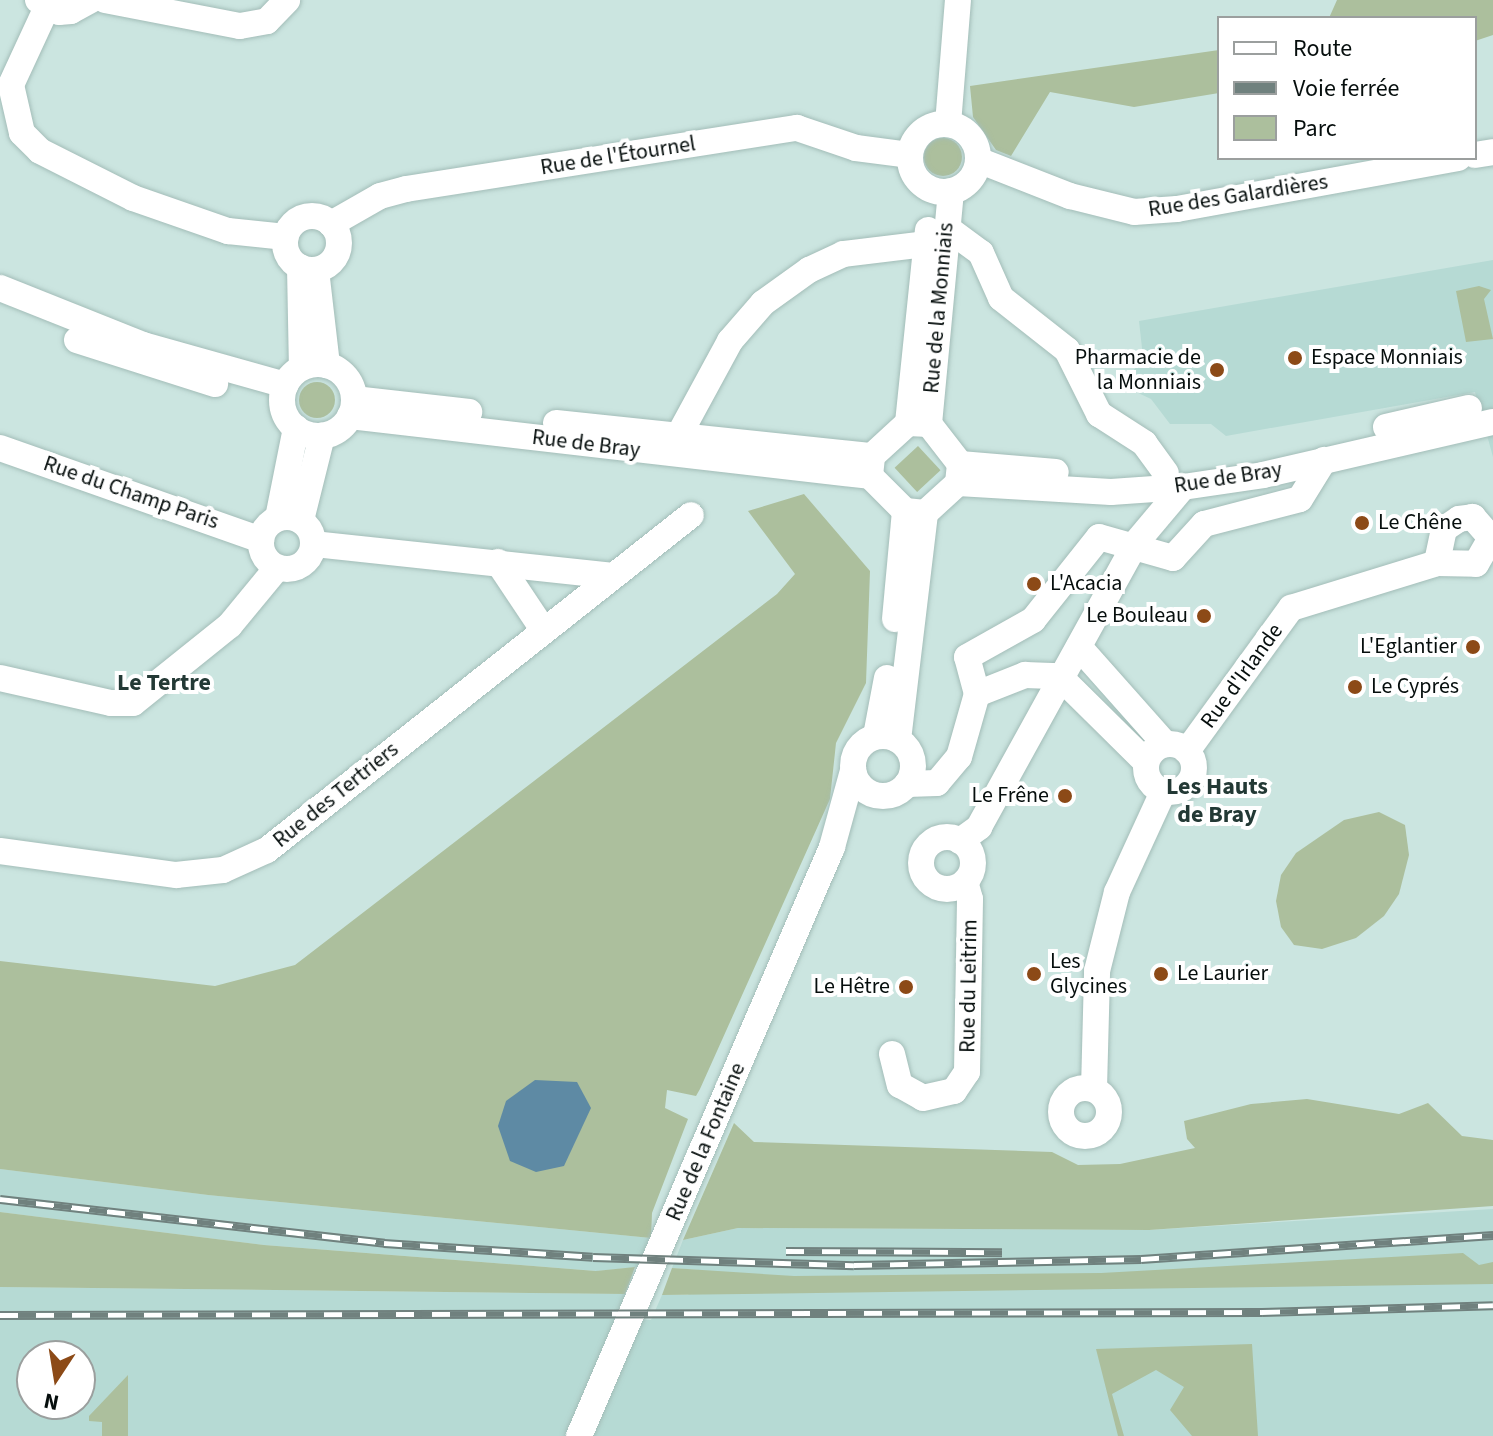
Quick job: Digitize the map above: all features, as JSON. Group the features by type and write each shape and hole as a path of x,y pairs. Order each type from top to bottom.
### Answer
{"street":[{"path":"91,0 71,11 42,4 11,85 22,133 40,151 133,198 256,236 286,237"},
{"path":"105,0 240,26 267,21 287,0"},
{"path":"948,124 958,0"},
{"path":"948,124 970,136 978,160 970,180 943,191 916,177 910,155 922,132 948,124"},
{"name":"Rue de l'Étournel","path":"331,224 380,196 406,189 797,128 856,148 910,155"},
{"name":"Rue des Galardières","path":"978,160 1070,196 1134,212 1177,209 1447,160"},
{"name":"Rue de la Monniais","path":"918,424 947,228 943,191"},
{"name":"Rue de la Monniais","path":"918,424 926,244 943,191"},
{"path":"314,216 331,224 339,238 337,253 308,269 288,255 286,237 303,218 314,216"},
{"name":"Rue de Bray","path":"947,228 981,253 1001,298 1067,350 1099,414 1144,443 1174,480"},
{"path":"679,435 730,341 763,303 809,270 843,254 926,244"},
{"path":"308,269 290,519 314,544 612,576"},
{"path":"0,288 143,345 299,380"},
{"path":"0,307 141,364 299,380 346,377 352,407 322,436 290,519"},
{"name":"Rue de Bray","path":"1174,480 1493,405"},
{"name":"Rue de Bray","path":"352,407 679,435 871,466"},
{"name":"Rue de Bray","path":"352,407 871,466"},
{"name":"Rue de Bray","path":"959,473 1174,480 1324,460 1493,422"},
{"path":"887,738 915,512 959,473 918,424 871,466 915,512"},
{"path":"296,428 322,436"},
{"name":"Rue du Champ Paris","path":"0,448 261,540"},
{"path":"887,738 855,753 853,771 863,789 883,796 907,784 937,783 959,757 977,694 967,657 1033,620 1099,537 1135,544 1173,558 1204,524 1300,499 1324,460"},
{"name":"Rue du Leitrim","path":"960,841 979,827 1059,676 1079,647 1174,480"},
{"name":"Rue des Tertriers","path":"0,851 176,875 223,870 267,850 542,628 691,515"},
{"path":"277,568 264,556 261,540 266,526 290,519"},
{"path":"0,678 111,703 133,703 230,625 277,568 302,565 314,544"},
{"path":"498,562 542,628"},
{"name":"Rue d'Irlande","path":"1176,748 1291,608 1437,563"},
{"path":"977,694 1025,675 1059,676 1146,762 1148,779 1163,792 1180,790 1191,780 1194,764 1079,647"},
{"path":"887,738 911,755 907,784"},
{"path":"1146,762 1176,748"},
{"name":"Rue de la Fontaine","path":"579,1436 832,847 853,771"},
{"path":"1094,1089 1097,971 1117,892 1163,792"},
{"name":"Rue de la Fontaine","path":"832,847 883,796"},
{"name":"Rue du Leitrim","path":"892,1054 900,1085 923,1098 954,1091 967,1072 970,899 965,882 972,857 960,841 943,838 930,844 922,870 941,888 965,882"}],"shaded area":[{"path":"1493,260 1493,457 1475,392 1226,436 1211,424 1170,424 1151,399 1134,391 1131,374 1143,357 1139,321"},
{"path":"535,1080 577,1082 591,1108 564,1166 536,1172 510,1161 498,1126 506,1101"},
{"path":"0,1169 208,1195 651,1238 639,1267 597,1271 264,1245 0,1212"},
{"path":"1493,1209 1493,1436 0,1436 0,1287 625,1294 615,1320 651,1320 662,1295 688,1295 699,1270 672,1268 683,1240 738,1228 1149,1230"}],"green space":[{"path":"1337,0 1493,0 1493,35 1477,40 1477,16 1330,16"},
{"path":"1217,50 1217,93 1134,107 1050,92 1011,156 996,150 973,117 970,86"},
{"path":"943,138 957,143 962,157 957,171 943,176 929,171 924,157 929,143"},
{"path":"1479,286 1491,290 1484,299 1493,339 1466,342 1456,291"},
{"path":"317,382 330,387 335,400 330,413 317,418 304,413 299,400 304,387"},
{"path":"918,446 941,470 917,492 895,468"},
{"path":"804,494 870,571 866,683 836,743 830,799 700,1089 696,1096 667,1090 665,1108 688,1119 652,1213 651,1238 208,1195 0,1169 0,961 215,986 295,965 777,594 795,574 748,511"},
{"path":"1379,812 1405,825 1409,855 1399,894 1384,916 1356,938 1322,949 1294,945 1281,927 1276,901 1281,875 1296,853 1344,820"},
{"path":"1307,1099 1399,1114 1428,1103 1462,1136 1493,1140 1493,1206 1149,1230 738,1228 683,1240 734,1123 754,1142 1052,1152 1078,1165 1120,1164 1195,1148 1187,1139 1184,1121 1251,1104"},
{"path":"0,1212 264,1245 596,1271 635,1267 625,1294 0,1287"},
{"path":"1463,1253 1479,1265 1493,1262 1493,1284 662,1295 672,1268 794,1276 1101,1273"},
{"path":"1252,1344 1258,1436 1192,1436 1170,1410 1184,1387 1156,1370 1112,1394 1124,1436 1118,1436 1096,1349"},
{"path":"128,1375 128,1436 102,1436 102,1422 89,1421 96,1420 96,1409"}],"railway":[{"path":"0,1199 384,1243 593,1257 854,1265 1141,1259 1493,1235"},
{"path":"786,1251 1002,1252"},
{"path":"0,1315 1262,1312 1493,1305"}],"place":[{"name":"Espace Monniais","path":"1295,358"},
{"name":"Pharmacie de la Monniais","path":"1217,370"},
{"name":"Le Chêne","path":"1362,523"},
{"name":"L'Acacia","path":"1034,584"},
{"name":"Le Bouleau","path":"1204,616"},
{"name":"L'Eglantier","path":"1473,647"},
{"name":"Le Cyprés","path":"1355,687"},
{"name":"Le Frêne","path":"1065,796"},
{"name":"Les Glycines","path":"1034,974"},
{"name":"Le Laurier","path":"1161,974"},
{"name":"Le Hêtre","path":"906,987"}],"district":[{"name":"Le Tertre","path":"164,683"},
{"name":"Les Hauts de Bray","path":"1217,801"}]}
